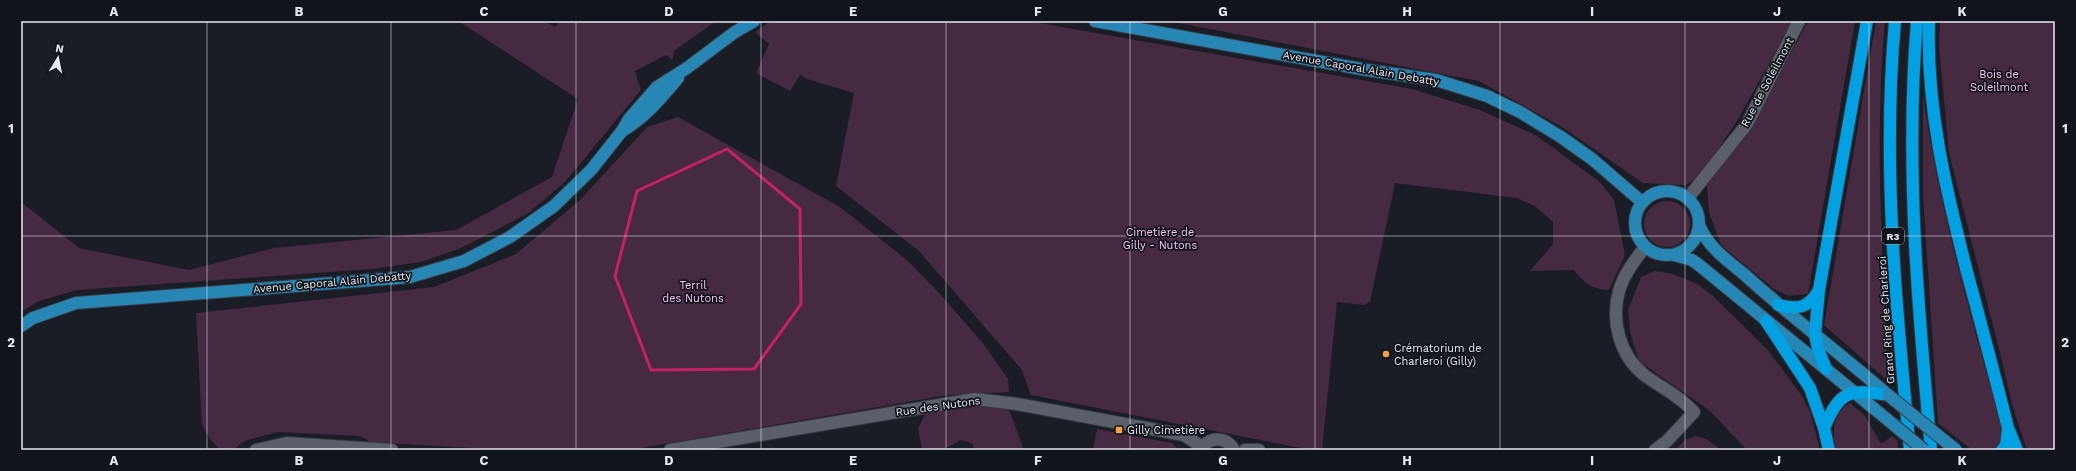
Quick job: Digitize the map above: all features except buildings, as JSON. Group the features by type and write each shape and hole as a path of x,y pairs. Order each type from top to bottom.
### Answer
{"highway":[{"path":"1826,369 1818,349 1815,334 1819,290 1867,21"},
{"name":"Grand Ring de Charleroi","path":"1895,21 1890,127 1891,201 1901,358 1910,450"},
{"name":"R3","path":"1917,21 1913,118 1913,199 1922,346 1931,450"},
{"path":"1929,21 1930,75 1936,136 1948,199 2008,428 2017,450"},
{"path":"1778,305 1790,308 1802,306 1813,300 1819,290"},
{"path":"1766,321 1810,388 1824,428 1829,450"},
{"path":"1824,428 1832,410 1842,398 1853,392 1869,392 1888,395"},
{"path":"2002,450 2006,446 2008,428"}],"main road":[{"name":"Avenue Caporal Alain Debatty","path":"21,326 33,318 76,303 410,277 464,261 510,237 554,206 591,170 622,132 629,119 657,87 687,68 735,32 754,21"},
{"name":"Avenue Caporal Alain Debatty","path":"1095,21 1367,70 1436,80 1487,96 1520,112 1561,136 1592,159 1642,202"},
{"path":"1700,226 1695,239 1686,249 1674,254 1664,255 1645,247 1639,239 1635,225 1637,211 1642,202 1652,194 1664,190 1677,192 1688,198 1697,210 1703,234 1714,248 1778,305 1956,450"},
{"path":"1674,254 1692,260 1924,450"}],"street":[{"name":"Rue de Soleilmont","path":"1688,198 1730,147 1746,124 1799,21"},
{"path":"1645,247 1630,268 1619,290 1615,312 1618,332 1625,353 1642,374 1678,398 1694,412 1667,441 1655,450"},
{"name":"Rue des Nutons","path":"670,450 975,399 1017,404 1184,435 1201,448"},
{"path":"1201,448 1214,439 1220,439 1228,443 1234,450"},
{"path":"256,450 287,443 392,450"},
{"path":"1245,450 1259,450"}],"highlighted area":[{"path":"727,149 800,209 801,304 754,369 651,370 615,276 637,191"}],"green space":[{"path":"458,21 544,21 555,27 560,21 716,21 675,50 672,60 666,55 635,71 641,90 565,182 527,214 461,248 421,262 372,269 77,290 39,301 21,312 21,202 79,248 189,270 274,248 456,230 552,177 578,99"},
{"name":"Cimetière de Gilly - Nutons","path":"771,21 1028,21 1412,89 1480,110 1537,136 1601,183 1614,200 1625,255 1609,290 1593,287 1585,282 1574,270 1530,271 1553,244 1553,222 1535,206 1517,198 1395,183 1370,302 1364,305 1337,302 1322,450 1311,450 1031,395 1022,370 919,251 836,186 854,93 807,79 800,75 790,91 756,73 769,44 755,32"},
{"path":"1168,21 1793,21 1738,119 1702,174 1686,185 1643,183 1562,127 1479,81"},
{"path":"1808,21 1855,21 1808,294 1789,296 1774,289 1721,245 1709,212 1706,176 1748,134"},
{"path":"1876,21 1885,21 1880,111 1880,201 1888,381 1824,325"},
{"name":"Bois de Soleilmont","path":"1940,21 2055,21 2055,450 2027,450 2013,408 1949,153 1939,46"},
{"path":"1923,93 1938,179 1957,265 2003,434 2000,446 1995,450 1972,450 1938,423 1923,195"},
{"name":"Terril des Nutons","path":"678,117 840,207 908,261 939,293 982,342 1008,379 1009,392 948,395 629,450 506,450 368,442 368,440 359,436 278,432 244,441 233,450 220,450 210,439 202,425 196,313 434,287 516,254 580,200 647,127"},
{"path":"1667,201 1680,205 1686,211 1690,224 1686,237 1680,243 1667,247 1654,243 1648,237 1644,224 1648,211 1654,205"},
{"path":"1655,271 1673,274 1697,284 1713,296 1767,349 1802,396 1810,411 1820,450 1747,450 1710,411 1639,361 1630,332 1628,310 1641,277"},
{"path":"1850,403 1865,416 1881,444 1892,436 1898,441 1898,450 1836,450 1834,436 1835,424 1840,412"},
{"path":"997,404 1010,412 1024,450 975,450 972,443 960,440 951,446 942,449 932,450 922,448 918,429 925,414 976,405"},
{"path":"1097,429 1172,443 1179,450 1093,450"},
{"path":"1696,436 1706,439 1721,450 1675,450 1685,440"}],"place":[{"name":"Crématorium de Charleroi (Gilly)","path":"1386,354"},
{"name":"Gilly Cimetière","path":"1119,430"}]}
